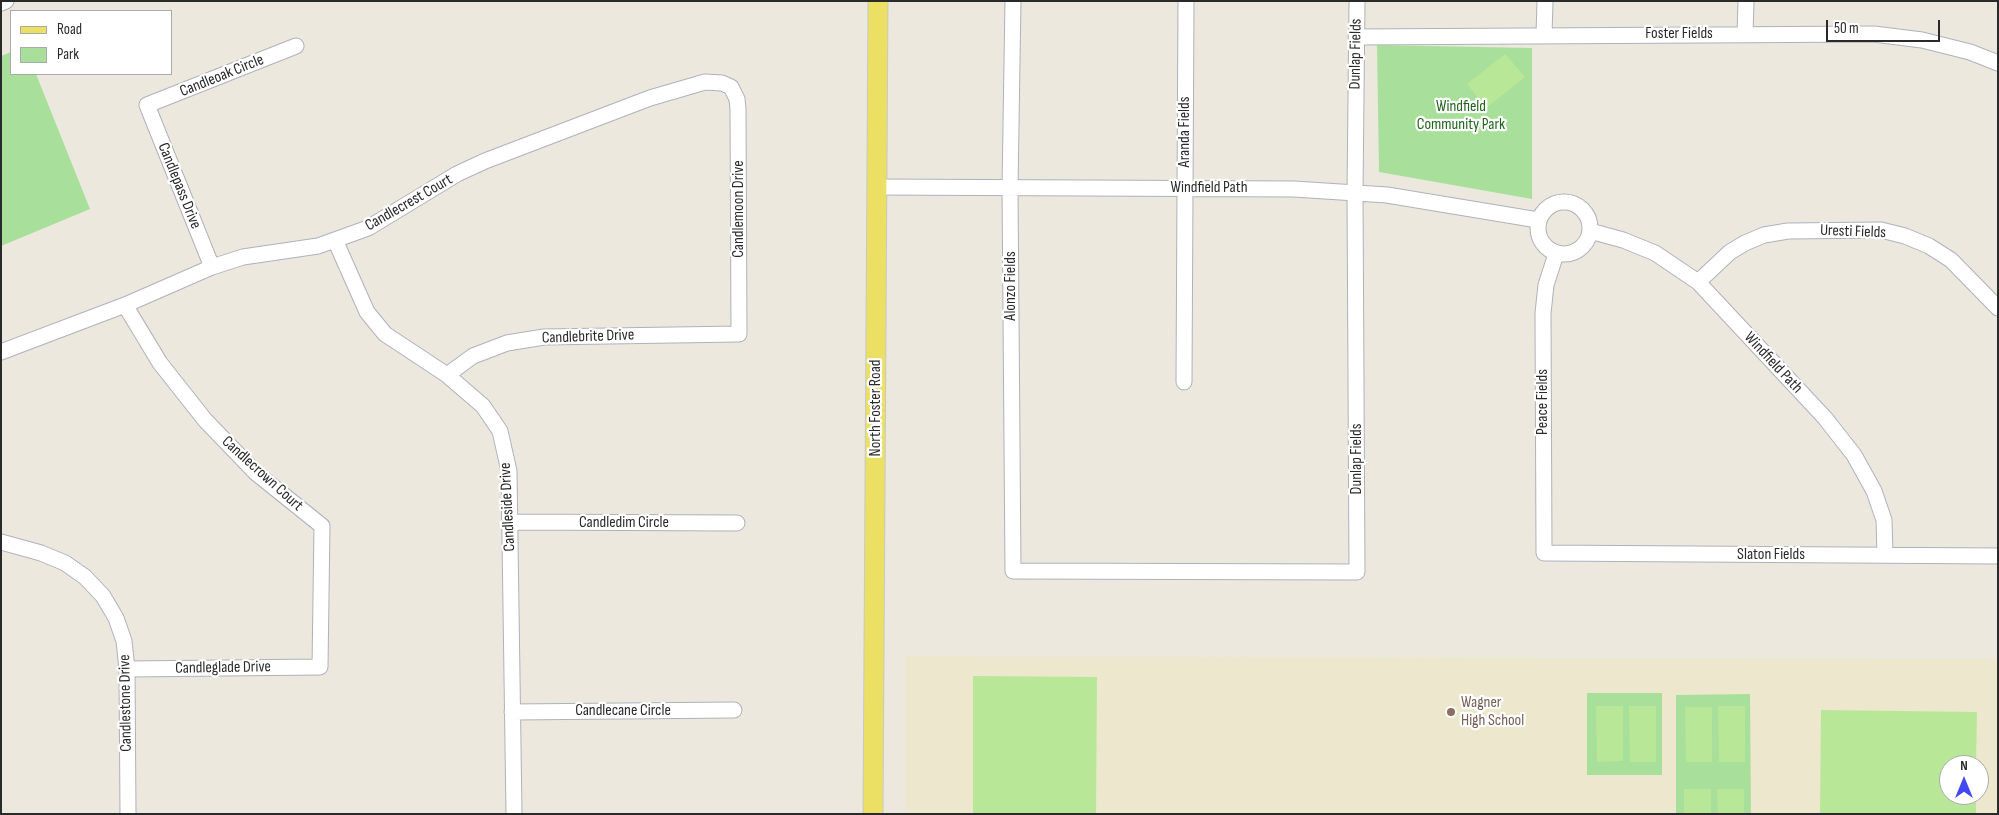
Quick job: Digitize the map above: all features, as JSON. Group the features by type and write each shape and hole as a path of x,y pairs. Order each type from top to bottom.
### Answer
{"main road":[{"name":"North Foster Road","path":"873,814 878,1"}],"street":[{"path":"1,3 6,1"},
{"name":"Alonzo Fields","path":"1012,570 1010,188 1013,1"},
{"name":"Aranda Fields","path":"1184,382 1186,1"},
{"name":"Dunlap Fields","path":"1012,570 1357,572 1355,194 1357,1"},
{"path":"1544,35 1545,1"},
{"path":"1745,34 1746,1"},
{"name":"Foster Fields","path":"1356,37 1874,34 1922,40 1970,52 1998,63"},
{"name":"Candleoak Circle","path":"147,106 296,46"},
{"name":"Candlecrest Court","path":"1,352 125,305 212,267 243,257 318,246 368,228 457,174 484,161 650,98 704,82 722,83 730,87"},
{"name":"Candlemoon Drive","path":"730,87 737,99 738,108 739,334"},
{"name":"Candlepass Drive","path":"147,106 212,267"},
{"name":"Windfield Path","path":"877,187 1294,189 1387,195 1538,220"},
{"path":"1569,202 1578,206 1586,213 1590,221 1590,231 1588,240 1582,248 1565,255 1556,254 1546,248 1540,240 1537,230 1538,220 1543,211 1550,205 1569,202"},
{"name":"Uresti Fields","path":"1698,282 1730,252 1745,242 1764,235 1788,231 1881,230 1905,236 1929,246 1951,260 1998,308"},
{"name":"Windfield Path","path":"1590,231 1623,240 1655,253 1698,282 1825,418 1854,455 1874,491 1884,520 1885,556"},
{"name":"Candleside Drive","path":"335,240 367,312 385,334 447,376 484,406 500,431 509,470 514,814"},
{"name":"Peace Fields","path":"1544,553 1543,313 1546,285 1556,254"},
{"name":"Candlecrown Court","path":"125,305 160,363 205,420 256,472 322,526 320,667"},
{"name":"Candlebrite Drive","path":"447,376 473,356 507,342 544,337 739,334"},
{"name":"Candledim Circle","path":"510,522 737,523"},
{"name":"Candlestone Drive","path":"1,542 57,559 86,577 103,596 116,618 124,642 127,669 128,814"},
{"name":"Slaton Fields","path":"1544,553 1998,556"},
{"name":"Candleglade Drive","path":"127,669 320,667"},
{"name":"Candlecane Circle","path":"512,712 734,710"}],"shaded area":[{"name":"Wagner High School","path":"905,656 1998,659 1998,814 905,814"}],"green space":[{"name":"Windfield Community Park","path":"1377,45 1532,48 1532,199 1379,172"},
{"path":"10,52 10,75 36,75 90,209 1,246 1,56"},
{"path":"1505,54 1525,77 1486,108 1467,84"},
{"path":"973,676 1097,677 1096,814 973,814"},
{"path":"1587,693 1662,693 1662,775 1587,775"},
{"path":"1750,694 1751,814 1676,814 1676,695"},
{"path":"1596,706 1623,706 1623,761 1597,762"},
{"path":"1629,706 1656,706 1656,762 1630,762"},
{"path":"1718,706 1745,706 1745,762 1719,762"},
{"path":"1685,707 1712,707 1712,762 1686,762"},
{"path":"1821,710 1977,712 1976,755 1939,755 1939,805 1976,805 1976,814 1820,814"},
{"path":"1684,789 1711,789 1711,814 1684,814"},
{"path":"1717,789 1744,789 1744,814 1718,814"}],"place":[{"name":"Wagner High School","path":"1451,712"}]}
